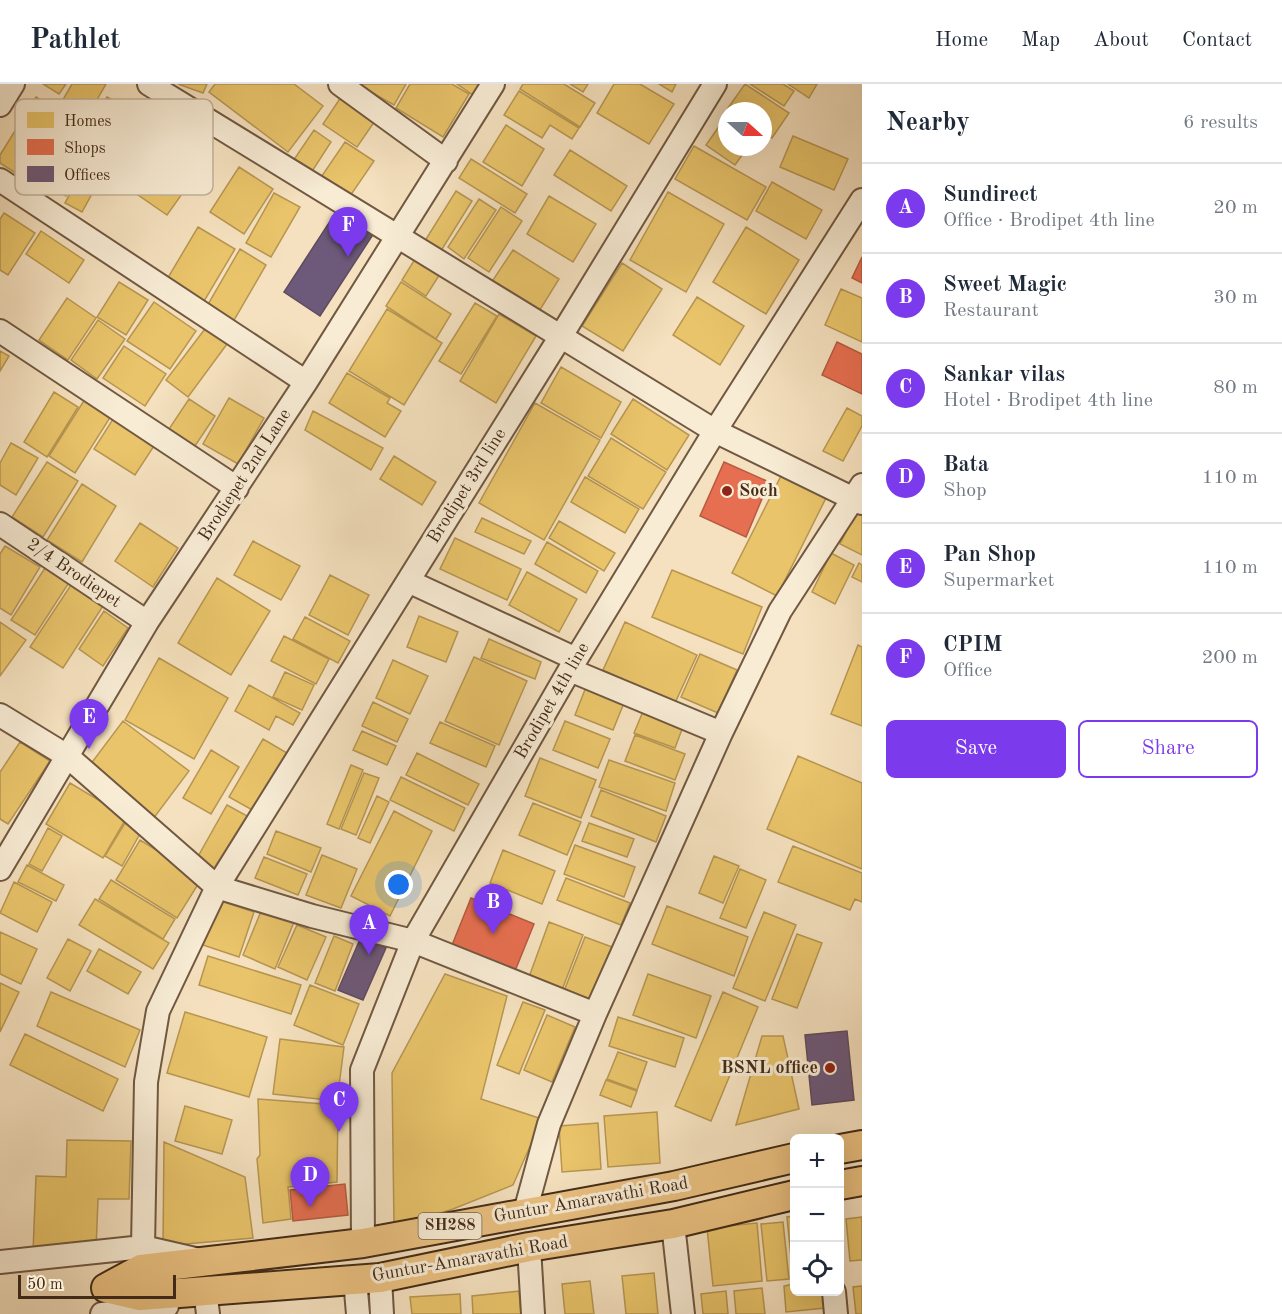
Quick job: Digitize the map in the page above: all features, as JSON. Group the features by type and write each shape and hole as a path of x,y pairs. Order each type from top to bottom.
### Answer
{"main road":[{"path":"844,1148 862,1145"},
{"name":"Guntur Amaravathi Road","path":"104,1301 141,1269 363,1242 674,1186 790,1159"},
{"path":"844,1184 862,1181"},
{"name":"Guntur-Amaravathi Road","path":"104,1301 140,1296 207,1302 367,1279 529,1247 673,1224 790,1196"}],"street":[{"path":"0,105 13,84"},
{"path":"149,84 173,99"},
{"path":"340,84 446,161"},
{"name":"Brodiepet 2nd Lane","path":"0,869 147,622 306,382 493,84"},
{"name":"Brodipet 3rd line","path":"143,1247 146,1082 158,1011 217,887 561,336 715,84"},
{"path":"213,123 715,431 859,496 780,611 722,733 595,1014 549,1124 525,1212"},
{"path":"0,180 15,190"},
{"path":"23,195 306,382"},
{"name":"Brodipet 4th line","path":"363,1242 362,1070 413,941 573,665 715,431 862,200"},
{"path":"0,332 237,488"},
{"name":"2/4 Brodiepet","path":"0,524 147,622"},
{"path":"408,581 573,665 722,733"},
{"path":"0,714 67,756 217,887 312,916 413,941 595,1014"},
{"path":"673,1224 683,1314"},
{"path":"0,1262 143,1247 206,1261"},
{"path":"529,1247 533,1314"},
{"path":"358,1314 367,1279"},
{"path":"367,1279 382,1314"},
{"path":"834,1296 836,1314"}],"building: Homes":[{"path":"43,84 66,84 59,94"},
{"path":"72,84 106,84 97,99 63,99"},
{"path":"178,84 207,84 203,93"},
{"path":"215,84 294,84 323,106 288,152 209,92"},
{"path":"357,84 406,84 394,105"},
{"path":"410,84 452,84 469,94 443,137 396,108"},
{"path":"457,84 485,84 476,97"},
{"path":"523,84 564,84 595,103 580,127 520,89"},
{"path":"570,84 588,84 583,92"},
{"path":"614,84 640,84 674,104 649,144 597,113"},
{"path":"659,84 676,84 672,92"},
{"path":"745,84 789,113 772,138 772,102 732,102"},
{"path":"750,84 783,84 794,91 784,106"},
{"path":"788,84 817,84 809,98"},
{"path":"519,91 579,128 572,139 550,125 542,138 504,115"},
{"path":"343,94 377,118 357,147 323,124"},
{"path":"506,125 544,149 522,186 483,162"},
{"path":"718,128 718,153 706,145"},
{"path":"314,130 331,142 311,173 293,161"},
{"path":"15,131 15,172 0,163 0,155"},
{"path":"793,136 848,159 834,190 780,167"},
{"path":"345,142 374,161 346,202 317,183"},
{"path":"694,146 766,187 747,220 675,179"},
{"path":"570,150 627,186 611,211 554,175"},
{"path":"722,156 742,156 735,165"},
{"path":"471,159 527,194 515,213 459,178"},
{"path":"239,167 273,189 244,234 210,212"},
{"path":"772,182 822,210 806,239 756,211"},
{"path":"456,191 472,201 439,254 423,244"},
{"path":"668,192 724,224 686,292 630,260"},
{"path":"274,193 300,207 271,257 246,243"},
{"path":"69,195 91,195 82,212 65,203"},
{"path":"138,195 181,195 167,215"},
{"path":"549,196 596,224 573,262 527,234"},
{"path":"479,199 496,210 464,259 448,247"},
{"path":"501,207 522,221 489,272 468,258"},
{"path":"4,213 35,233 8,275 0,270 0,219"},
{"path":"198,227 235,249 203,303 166,281"},
{"path":"746,227 799,260 766,314 713,282"},
{"path":"41,231 84,260 69,283 26,254"},
{"path":"240,249 266,265 233,322 207,306"},
{"path":"513,250 559,279 538,313 491,283"},
{"path":"415,259 440,274 426,296 402,280"},
{"path":"622,263 662,289 623,351 582,326"},
{"path":"119,282 148,300 126,335 97,317"},
{"path":"401,282 451,314 436,339 386,306"},
{"path":"841,289 862,298 862,342 825,325"},
{"path":"697,297 744,326 720,365 673,335"},
{"path":"67,298 96,318 68,360 39,340"},
{"path":"154,302 196,331 170,369 127,341"},
{"path":"475,303 497,316 461,374 439,361"},
{"path":"387,309 442,343 404,405 349,371"},
{"path":"499,314 536,336 496,403 460,381"},
{"path":"98,320 125,339 97,379 71,360"},
{"path":"208,325 227,344 188,397 166,380"},
{"path":"124,346 166,374 145,406 103,378"},
{"path":"0,351 9,356 0,371"},
{"path":"561,367 621,402 601,438 541,403"},
{"path":"347,373 390,398 387,403 401,411 385,437 329,403"},
{"path":"54,392 78,407 47,457 24,442"},
{"path":"229,398 264,418 238,464 203,444"},
{"path":"85,399 111,416 75,473 49,456"},
{"path":"189,399 215,416 195,446 169,429"},
{"path":"633,399 689,435 667,470 611,434"},
{"path":"535,403 600,440 544,540 479,503"},
{"path":"847,408 862,416 862,426 843,461 823,451"},
{"path":"313,411 383,448 371,470 305,430"},
{"path":"115,416 156,443 135,475 94,449"},
{"path":"611,438 666,472 643,509 588,476"},
{"path":"11,443 38,458 16,495 0,485 0,463"},
{"path":"394,456 436,482 422,505 380,479"},
{"path":"47,462 78,481 43,537 12,517"},
{"path":"783,472 828,494 777,596 732,573"},
{"path":"585,477 639,509 625,533 571,502"},
{"path":"82,484 116,506 82,562 47,540"},
{"path":"856,512 862,515 862,555 840,544"},
{"path":"482,518 531,541 524,554 475,532"},
{"path":"559,521 615,553 604,571 549,538"},
{"path":"140,523 178,548 153,587 115,561"},
{"path":"455,538 521,569 507,600 440,569"},
{"path":"253,541 300,566 281,600 234,575"},
{"path":"547,542 598,571 586,593 535,564"},
{"path":"5,546 40,567 11,615 0,608 0,554"},
{"path":"831,553 854,565 835,604 812,592"},
{"path":"859,563 862,565 862,582 852,577"},
{"path":"47,565 70,581 35,635 11,620"},
{"path":"672,570 762,607 743,654 652,617"},
{"path":"527,572 577,599 559,632 509,605"},
{"path":"330,575 369,595 348,635 309,615"},
{"path":"217,578 270,611 231,675 178,643"},
{"path":"71,585 103,606 63,668 30,647"},
{"path":"104,611 128,628 103,666 79,649"},
{"path":"419,616 458,632 446,662 407,647"},
{"path":"305,617 350,641 338,663 293,639"},
{"path":"0,622 26,640 0,676"},
{"path":"625,622 697,655 675,703 603,670"},
{"path":"284,636 329,659 316,684 271,661"},
{"path":"489,639 541,662 535,679 481,658"},
{"path":"858,645 862,647 862,726 831,714"},
{"path":"700,654 737,670 718,713 681,697"},
{"path":"474,657 527,681 499,745 445,721"},
{"path":"159,658 228,698 194,759 125,720"},
{"path":"393,660 428,676 410,714 376,698"},
{"path":"285,672 314,685 302,710 273,697"},
{"path":"249,685 300,713 293,725 276,716 269,730 235,711"},
{"path":"586,687 624,703 613,730 575,715"},
{"path":"373,702 408,719 397,742 362,726"},
{"path":"644,709 684,724 675,748 634,733"},
{"path":"123,721 189,771 153,819 87,769"},
{"path":"565,721 610,739 598,768 553,750"},
{"path":"440,722 495,746 486,767 430,743"},
{"path":"362,731 396,746 387,765 353,750"},
{"path":"635,735 685,754 675,780 625,761"},
{"path":"263,739 287,753 254,811 229,797"},
{"path":"20,742 50,761 8,824 0,819 0,772"},
{"path":"211,750 239,767 211,814 183,798"},
{"path":"417,753 479,784 468,805 406,775"},
{"path":"798,756 862,783 862,869 767,829"},
{"path":"540,758 596,780 581,818 525,796"},
{"path":"609,760 675,783 666,811 599,787"},
{"path":"351,765 363,770 339,829 327,824"},
{"path":"364,773 379,778 356,835 341,829"},
{"path":"401,777 465,808 454,831 390,800"},
{"path":"70,783 127,817 103,858 46,824"},
{"path":"601,790 666,816 656,842 591,816"},
{"path":"377,796 389,802 370,843 358,838"},
{"path":"533,803 581,822 567,855 519,835"},
{"path":"227,805 249,817 217,872 196,860"},
{"path":"394,811 432,831 390,916 351,896"},
{"path":"125,823 141,832 122,866 105,856"},
{"path":"589,823 634,839 627,857 582,841"},
{"path":"48,828 62,836 42,871 29,864"},
{"path":"276,831 321,848 311,872 267,854"},
{"path":"140,840 202,878 177,918 116,880"},
{"path":"575,845 635,867 624,897 564,874"},
{"path":"793,846 862,873 862,902 855,899 850,910 778,882"},
{"path":"503,850 555,871 542,904 490,883"},
{"path":"322,855 357,869 341,908 306,895"},
{"path":"714,856 739,866 723,903 699,893"},
{"path":"264,857 307,874 298,895 255,878"},
{"path":"27,865 64,885 56,901 18,882"},
{"path":"740,869 766,880 746,928 720,918"},
{"path":"566,878 630,903 621,925 557,900"},
{"path":"111,880 175,919 163,939 99,899"},
{"path":"14,882 52,902 37,932 0,913"},
{"path":"95,899 169,943 153,969 79,925"},
{"path":"218,900 254,912 239,957 203,945"},
{"path":"667,906 748,937 734,976 652,944"},
{"path":"262,909 294,922 275,969 243,955"},
{"path":"764,912 796,925 765,1001 733,988"},
{"path":"549,922 583,935 562,990 529,977"},
{"path":"297,925 326,937 307,980 278,967"},
{"path":"0,932 37,949 21,984 0,974"},
{"path":"797,934 822,943 797,1008 772,999"},
{"path":"334,936 353,944 335,991 315,983"},
{"path":"585,937 612,947 592,1002 564,991"},
{"path":"68,939 91,951 70,991 47,978"},
{"path":"99,949 141,972 128,994 87,971"},
{"path":"208,956 301,985 291,1014 199,985"},
{"path":"445,974 507,996 481,1099 542,1119 513,1185 453,1209 394,1228 392,1073"},
{"path":"648,974 711,996 696,1038 633,1015"},
{"path":"0,983 19,992 0,1032"},
{"path":"310,985 359,1004 343,1045 294,1025"},
{"path":"51,992 140,1030 125,1067 37,1026"},
{"path":"723,992 758,1007 711,1121 675,1106"},
{"path":"523,1002 545,1010 519,1074 497,1065"},
{"path":"185,1012 267,1037 249,1097 167,1073"},
{"path":"547,1015 575,1027 552,1082 524,1070"},
{"path":"618,1017 684,1038 675,1067 609,1046"},
{"path":"25,1034 118,1079 103,1111 10,1065"},
{"path":"762,1036 783,1036 799,1109 736,1125"},
{"path":"280,1039 344,1047 337,1101 273,1094"},
{"path":"618,1052 647,1062 637,1090 607,1079"},
{"path":"606,1080 637,1091 631,1107 600,1095"},
{"path":"258,1099 338,1105 337,1182 288,1187 291,1219 263,1223 257,1159 260,1155"},
{"path":"185,1106 232,1120 222,1154 175,1141"},
{"path":"657,1112 660,1163 608,1167 604,1116"},
{"path":"598,1123 601,1169 562,1172 559,1126"},
{"path":"67,1140 131,1141 129,1199 98,1199 96,1250 33,1252 36,1176 66,1177"},
{"path":"164,1142 245,1177 253,1238 163,1246"},
{"path":"787,1217 790,1217 790,1248"},
{"path":"862,1217 862,1260 850,1261 846,1219"},
{"path":"783,1222 789,1279 767,1281 761,1224"},
{"path":"757,1223 762,1281 713,1286 707,1228"},
{"path":"654,1273 658,1314 626,1314 622,1276"},
{"path":"590,1281 594,1314 565,1314 562,1284"},
{"path":"790,1285 790,1296 824,1296 825,1308 786,1312 784,1286"},
{"path":"862,1286 862,1314 856,1314 853,1287"},
{"path":"762,1288 765,1314 736,1314 734,1291"},
{"path":"519,1291 521,1314 473,1314 472,1296"},
{"path":"726,1291 728,1314 703,1314 701,1294"},
{"path":"460,1294 461,1314 412,1314 410,1297"}],"building: Shops":[{"path":"862,257 862,283 852,278"},
{"path":"837,342 862,354 862,394 822,375"},
{"path":"724,462 769,482 746,537 700,516"},
{"path":"471,898 534,924 515,971 452,945"},
{"path":"345,1184 348,1215 293,1221 290,1190"}],"building: Offices":[{"path":"338,209 374,233 320,316 284,292"},
{"path":"361,937 386,948 363,1000 338,990"},
{"name":"BSNL office","path":"847,1031 854,1100 812,1105 805,1035"}],"place":[{"name":"CPIM","path":"348,257"},
{"name":"Soch","path":"727,491"},
{"name":"Pan Shop","path":"89,749"},
{"name":"Sweet Magic","path":"493,934"},
{"name":"Sundirect","path":"369,955"},
{"name":"BSNL office","path":"830,1068"},
{"name":"Sankar vilas","path":"339,1132"},
{"name":"Bata","path":"310,1207"}]}
